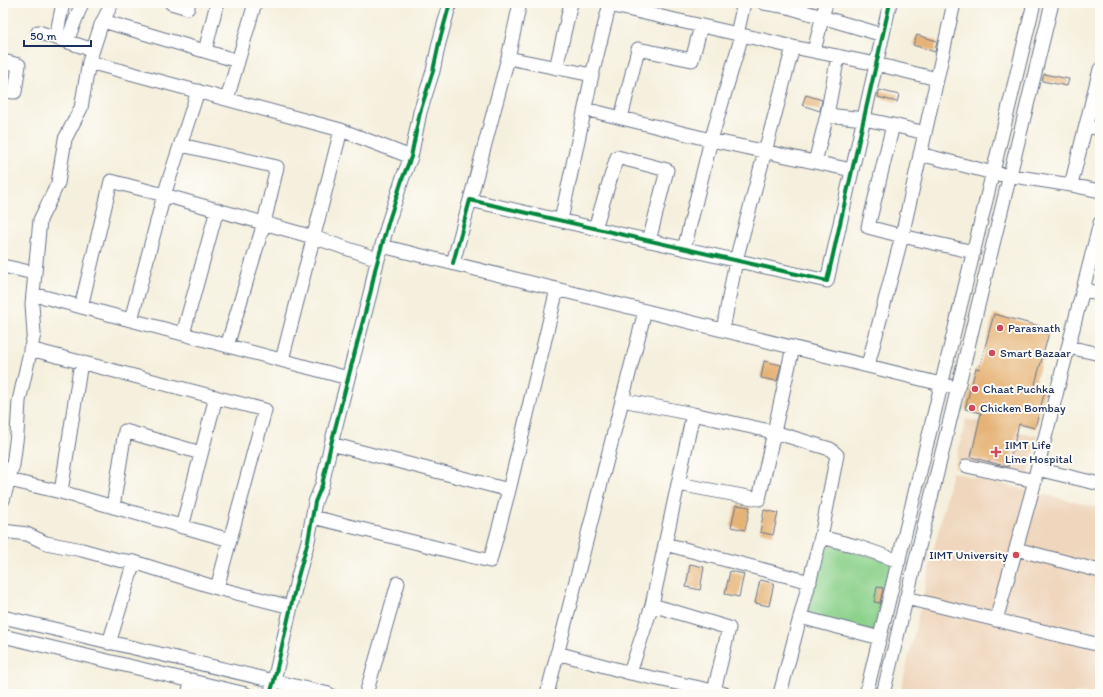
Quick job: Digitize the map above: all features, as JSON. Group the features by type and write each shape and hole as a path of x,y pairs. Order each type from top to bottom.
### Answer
{"street":[{"path":"62,39 63,3"},
{"path":"62,39 82,3"},
{"path":"3,500 13,465 19,401 34,334 32,304 40,220 58,183 65,139 82,108 91,56 103,21 112,3"},
{"path":"171,3 188,8 188,3"},
{"path":"205,51 217,3"},
{"path":"227,99 255,3"},
{"path":"270,694 313,517 315,502 322,485 378,259 403,177 411,157 420,112 433,71 450,3"},
{"path":"453,263 508,58 520,3"},
{"path":"556,68 572,3"},
{"path":"684,249 711,140 740,35 744,3"},
{"path":"764,3 789,5 883,35"},
{"path":"814,51 824,17 826,3"},
{"path":"470,200 827,281 890,3"},
{"path":"868,366 902,236 954,3"},
{"path":"866,694 1034,3"},
{"path":"883,694 1052,3"},
{"path":"561,220 592,75 610,4 793,47 937,78"},
{"path":"103,21 238,61"},
{"path":"621,118 638,49 692,60 701,26"},
{"path":"38,32 62,39 91,56 198,91 341,130 411,157"},
{"path":"723,330 736,260 793,47"},
{"path":"815,162 827,115 838,56"},
{"path":"508,58 592,75"},
{"path":"3,61 19,65 15,92 3,91"},
{"path":"1071,185 1086,126 1098,87 1100,69"},
{"path":"131,320 164,195 198,91"},
{"path":"585,109 711,140 852,170"},
{"path":"827,115 864,119 925,133"},
{"path":"893,125 868,227 974,252"},
{"path":"1086,126 1100,129"},
{"path":"282,360 341,130"},
{"path":"180,145 277,168 264,223 227,346"},
{"path":"920,154 993,173 1100,191"},
{"path":"595,228 617,157 667,170 649,241"},
{"path":"81,307 110,181 314,237 378,259"},
{"path":"183,334 218,210"},
{"path":"996,620 1036,475 1100,223"},
{"path":"382,246 942,384 957,390"},
{"path":"3,266 34,273"},
{"path":"313,517 490,561 509,490 557,289"},
{"path":"1083,290 1100,293"},
{"path":"964,292 981,295"},
{"path":"33,294 348,378"},
{"path":"547,694 645,310"},
{"path":"678,484 759,499 793,347"},
{"path":"1068,347 1100,354"},
{"path":"30,349 265,410 217,588"},
{"path":"61,492 81,362"},
{"path":"182,526 216,397"},
{"path":"622,400 774,432 830,449 836,455 821,537 780,694"},
{"path":"630,673 652,605 693,414"},
{"path":"113,507 125,431 201,453"},
{"path":"331,444 509,490"},
{"path":"967,466 1100,484"},
{"path":"9,480 61,492 230,540"},
{"path":"3,531 28,534 46,543 82,550 118,560 134,562 217,588 291,607"},
{"path":"821,537 856,546 899,561"},
{"path":"665,544 810,582"},
{"path":"1016,549 1100,571"},
{"path":"109,642 134,562"},
{"path":"366,694 398,583"},
{"path":"906,598 1100,645"},
{"path":"557,653 630,673 718,693 729,628 652,605"},
{"path":"800,616 880,638"},
{"path":"3,618 329,694"},
{"path":"3,636 246,694"},
{"path":"188,694 192,680"}],"shaded area":[{"name":"IIMT Life Line Hospital","path":"966,419 1037,436 1026,485 954,468"},
{"name":"IIMT University","path":"952,472 1100,508 1100,694 900,694"}],"green space":[{"path":"825,544 892,562 885,589 877,587 874,602 882,603 874,632 807,614"}],"building":[{"path":"917,35 937,41 935,52 913,45"},
{"path":"1044,74 1069,79 1067,86 1042,81"},
{"path":"879,90 899,95 897,102 878,97"},
{"path":"806,95 822,100 820,111 802,105"},
{"path":"994,314 1050,329 1035,384 1046,387 1035,428 1019,424 1008,467 971,457 981,413 965,409 976,368 979,369"},
{"path":"764,361 781,365 777,381 761,378"},
{"path":"736,505 750,507 745,530 731,527"},
{"path":"764,510 778,513 773,535 760,532"},
{"path":"690,564 704,567 700,590 686,587"},
{"path":"730,571 744,574 739,597 725,594"},
{"path":"760,580 774,583 769,606 755,603"},
{"path":"877,587 883,588 880,603 874,602"}],"cycle path":[{"path":"270,694 297,580 308,541 315,502 322,485 375,270 389,220 411,157 420,112 433,71 450,3"},
{"path":"453,263 470,200 827,281 890,3"}],"place":[{"name":"Parasnath","path":"1000,328"},
{"name":"Smart Bazaar","path":"992,353"},
{"name":"Chaat Puchka","path":"975,389"},
{"name":"Chicken Bombay","path":"972,408"},
{"name":"IIMT Life Line Hospital","path":"996,452"},
{"name":"IIMT University","path":"1016,555"}]}
